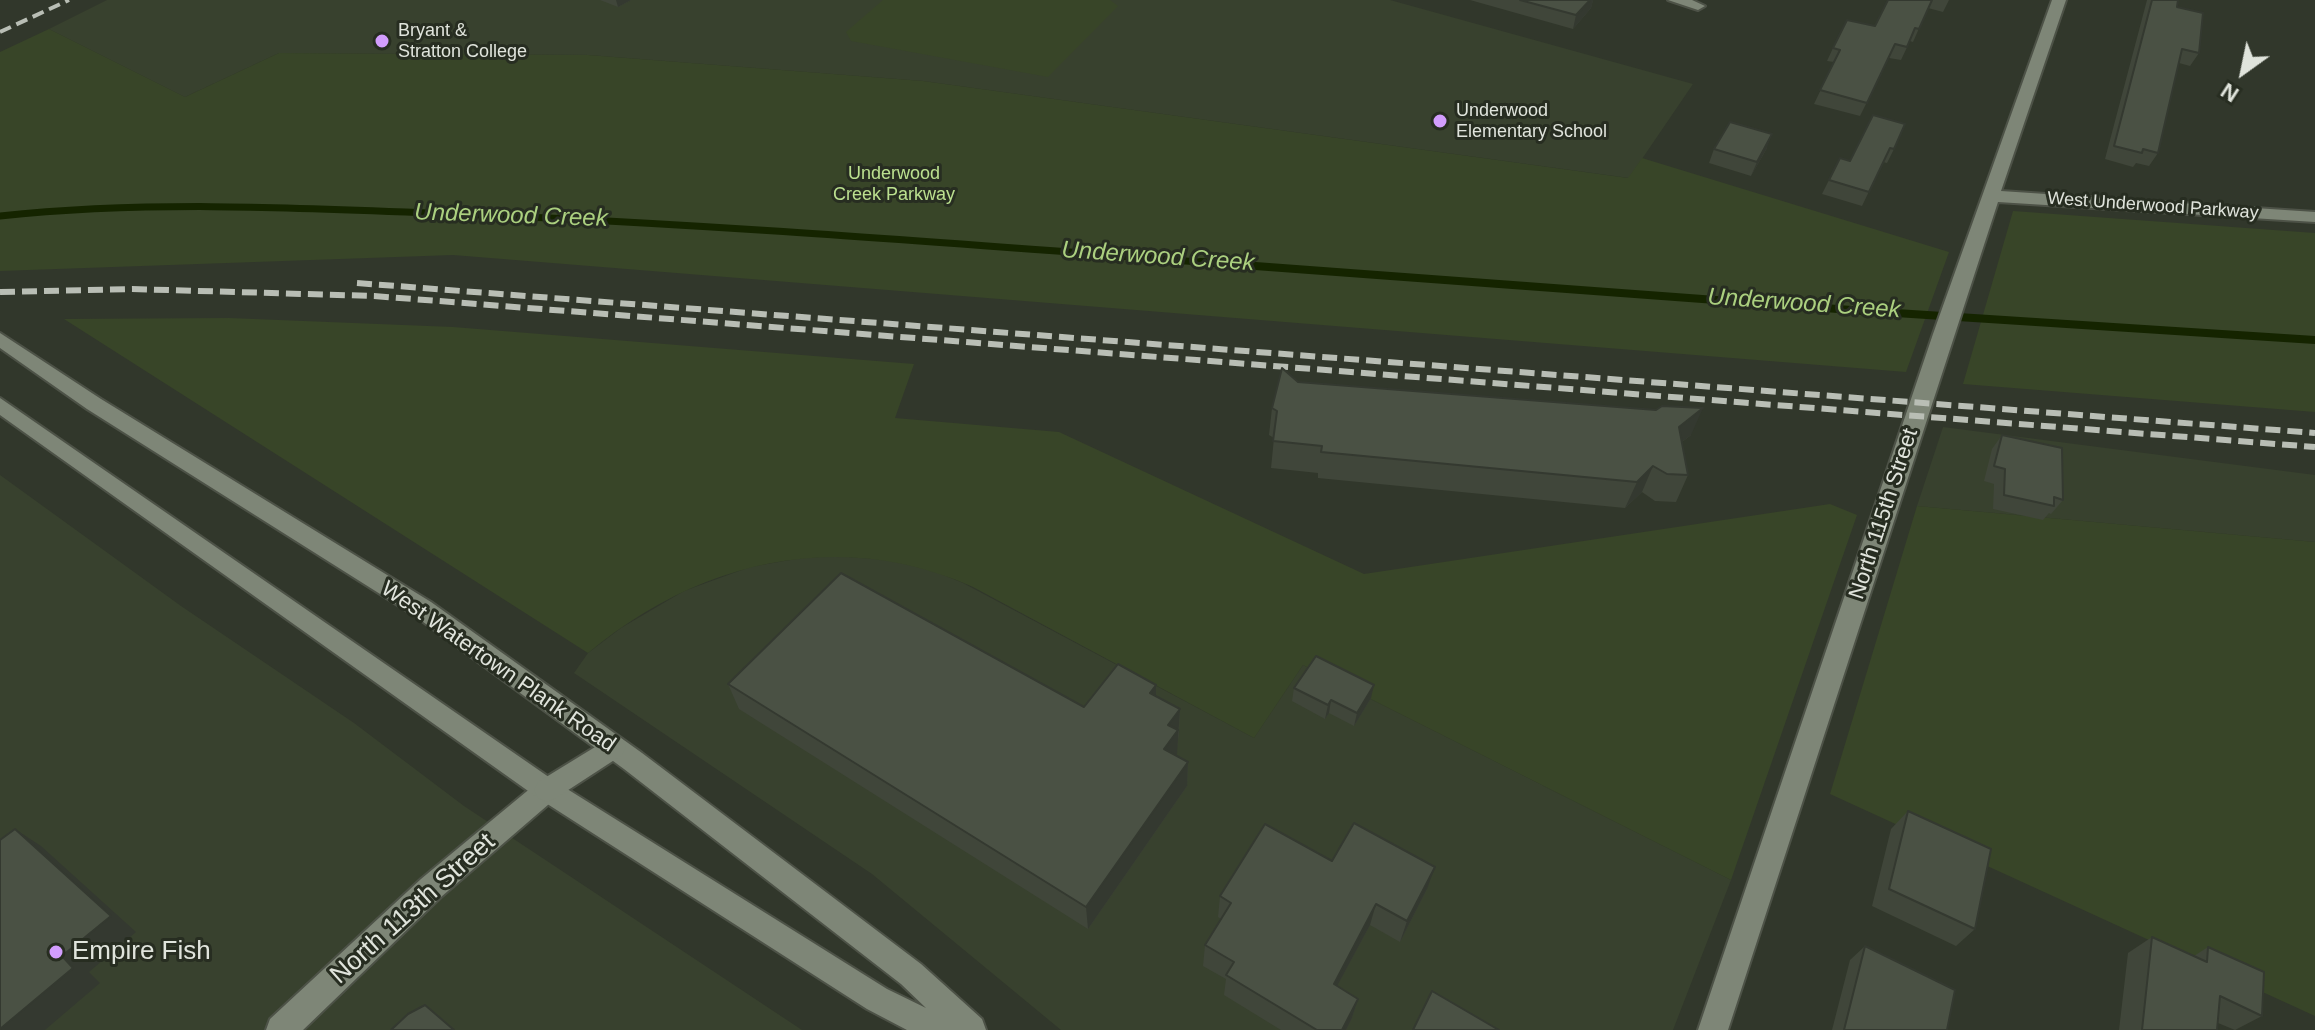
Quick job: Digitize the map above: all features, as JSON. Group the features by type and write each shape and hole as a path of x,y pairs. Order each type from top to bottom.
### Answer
{"street":[{"path":"1675,0 1698,6"},
{"name":"North 115th Street","path":"1713,1030 1943,334 2059,0"},
{"name":"West Underwood Parkway","path":"1992,196 2315,217"},
{"name":"West Watertown Plank Road","path":"5,342 106,413 423,609 613,747 911,974 971,1030"},
{"path":"0,405 547,790 877,999 938,1030"},
{"name":"North 113th Street","path":"281,1030 431,888 547,790 613,747"}],"shaded area":[{"name":"Underwood Elementary School","path":"107,0 1390,0 1693,84 1629,178 923,81 588,55 279,53 185,97 49,29"},
{"path":"1943,427 2315,475 2315,542 1917,506"},
{"path":"0,475 181,606 354,723 464,806 802,1030 0,1030"},
{"path":"836,556 889,560 934,571 963,583 1254,738 1303,665 1731,880 1673,1030 1061,1030 872,874 574,673 588,653 621,628 684,591 750,567 801,558"}],"green space":[{"path":"883,0 1110,0 1118,6 1048,77 851,41 846,32"},
{"name":"Underwood Creek Parkway","path":"49,29 185,97 279,53 588,55 923,81 1628,178 1642,158 1949,252 1906,372 453,255 0,271 0,52"},
{"path":"2013,211 2315,233 2315,412 1963,384"},
{"path":"229,318 453,327 914,364 895,418 1059,432 1364,574 1830,504 1857,515 1731,880 1303,665 1254,738 973,587 922,569 872,559 821,557 772,563 723,576 676,595 631,621 588,653 64,319"},
{"path":"1917,506 2315,542 2315,1016 1830,794"}],"building":[{"path":"1520,0 1590,0 1576,15"},
{"path":"1888,0 1932,0 1907,47 1895,44 1867,103 1820,90 1840,50 1833,48 1847,20 1875,26"},
{"path":"2152,0 2178,0 2177,7 2203,13 2199,53 2182,49 2158,153 2143,149 2142,153 2114,146"},
{"path":"1873,115 1905,124 1869,192 1829,180 1840,158 1850,161"},
{"path":"1730,122 1772,134 1757,162 1714,149"},
{"path":"1282,368 1298,382 1656,410 1662,406 1703,408 1679,427 1688,475 1667,474 1653,466 1637,482 1321,452 1322,446 1273,441 1277,411 1272,408"},
{"path":"2002,435 2062,448 2063,500 2054,497 2054,506 2004,495 2005,469 1994,466"},
{"path":"841,573 1084,707 1118,664 1156,685 1150,693 1180,709 1168,725 1178,730 1164,749 1188,762 1086,907 728,684"},
{"path":"1316,656 1374,685 1357,713 1331,700 1328,705 1294,688"},
{"path":"1908,811 1991,849 1975,929 1889,889"},
{"path":"1354,823 1435,867 1407,921 1376,904 1334,984 1358,999 1342,1030 1317,1030 1226,975 1234,962 1205,945 1231,903 1220,896 1265,824 1332,861"},
{"name":"Empire Fish","path":"15,829 111,916 62,956 73,968 0,1029 0,840"},
{"path":"2152,937 2207,962 2208,947 2264,972 2262,1016 2220,996 2217,1030 2142,1030"},
{"path":"1865,946 1955,990 1947,1030 1844,1030"},
{"path":"1432,991 1499,1030 1413,1030"},
{"path":"425,1005 454,1030 391,1030 408,1014"}],"waterway":[{"name":"Underwood Creek","path":"0,216 171,207 400,212 746,229 1225,264"},
{"name":"Underwood Creek","path":"1201,262 1225,264"},
{"name":"Underwood Creek","path":"1225,264 1865,311 2315,340"}],"railway":[{"path":"0,32 69,0"},
{"path":"357,283 2315,433"},
{"path":"0,292 132,289 374,296 2315,447"}],"place":[{"name":"Bryant & Stratton College","path":"382,41"},
{"name":"Underwood Elementary School","path":"1440,121"},
{"name":"Empire Fish","path":"56,952"}]}
